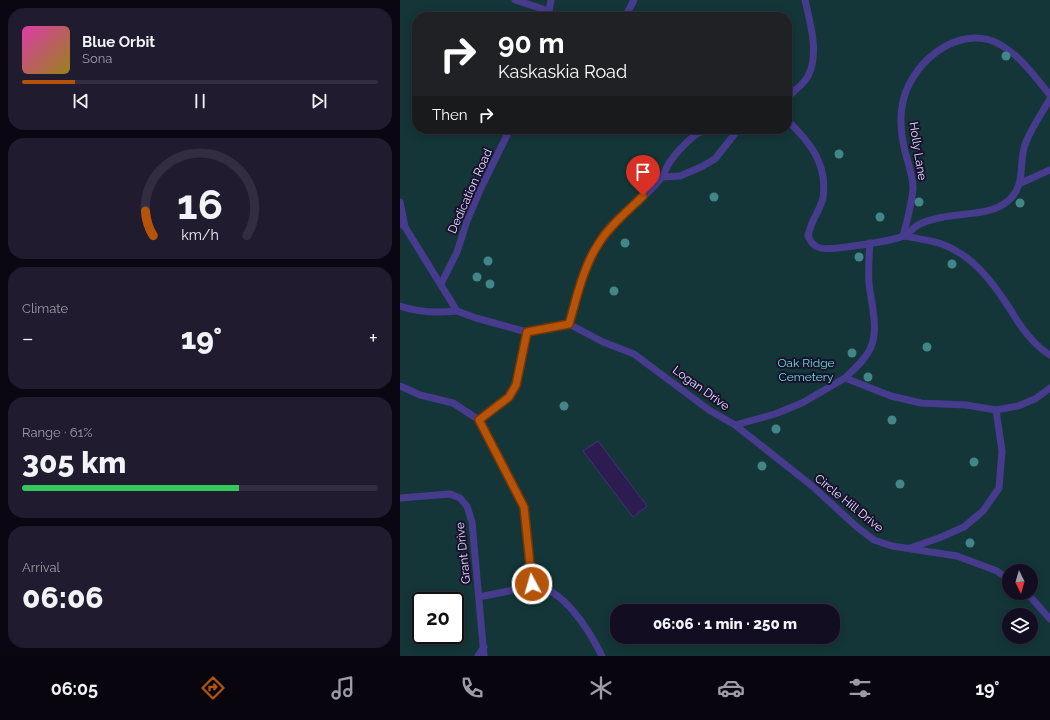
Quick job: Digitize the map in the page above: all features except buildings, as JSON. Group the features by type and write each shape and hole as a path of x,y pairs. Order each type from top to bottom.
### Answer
{"lane":[{"path":"515,0 543,12"},
{"path":"548,12 551,0"},
{"path":"628,12 634,0"},
{"path":"792,93 800,88 809,74 814,52 812,26 805,0"},
{"name":"Holly Lane","path":"903,236 913,188 901,128 902,108 906,89 914,74 924,62 945,47 964,39 979,38 998,44 1021,60 1050,95"},
{"path":"903,236 920,224 936,218 990,210 1008,201 1021,183 1022,154 1026,141 1050,99"},
{"path":"792,125 804,136 814,150 821,166 823,200 810,226 808,236 812,245 821,249 870,243 903,236 940,243 963,254 982,271 996,288 1029,337 1050,355"},
{"name":"Dedication Road","path":"441,284 457,252 467,221 481,188 508,134"},
{"path":"400,306 410,310 435,313 457,311 476,318 527,332 569,324 580,286 599,243 615,223 662,176 679,150 697,134"},
{"path":"662,176 680,176 702,167 715,158 736,134"},
{"path":"1021,183 1050,170"},
{"path":"400,202 402,225 457,311"},
{"name":"Logan Drive","path":"569,324 603,342 634,354 709,410 735,425 775,414 802,403 845,378 863,359 870,349 874,339 875,329 869,283 870,243"},
{"path":"479,420 509,397 516,385 527,332"},
{"path":"845,378 891,396 921,403 966,404 996,410 1018,406 1036,399 1050,388"},
{"path":"400,386 420,395 453,403 479,420 524,507 532,584"},
{"path":"907,548 939,538 964,527 983,511 999,488 1002,451 996,410"},
{"name":"Circle Hill Drive","path":"735,425 811,485 857,527 874,540 892,546 957,556 997,571 1002,575"},
{"name":"Grant Drive","path":"400,498 450,494 460,498 468,506 472,522 484,656"},
{"path":"479,597 532,584 549,590 574,612 602,656"},
{"path":"1032,600 1050,619"},
{"path":"478,656 484,647"}],"green space":[{"name":"Oak Ridge Cemetery","path":"400,0 1050,0 1050,656 400,656"}],"route":[{"path":"532,584 524,507 479,420 509,397 516,385 527,332 569,324 580,286 599,243 615,223 643,196"}]}
